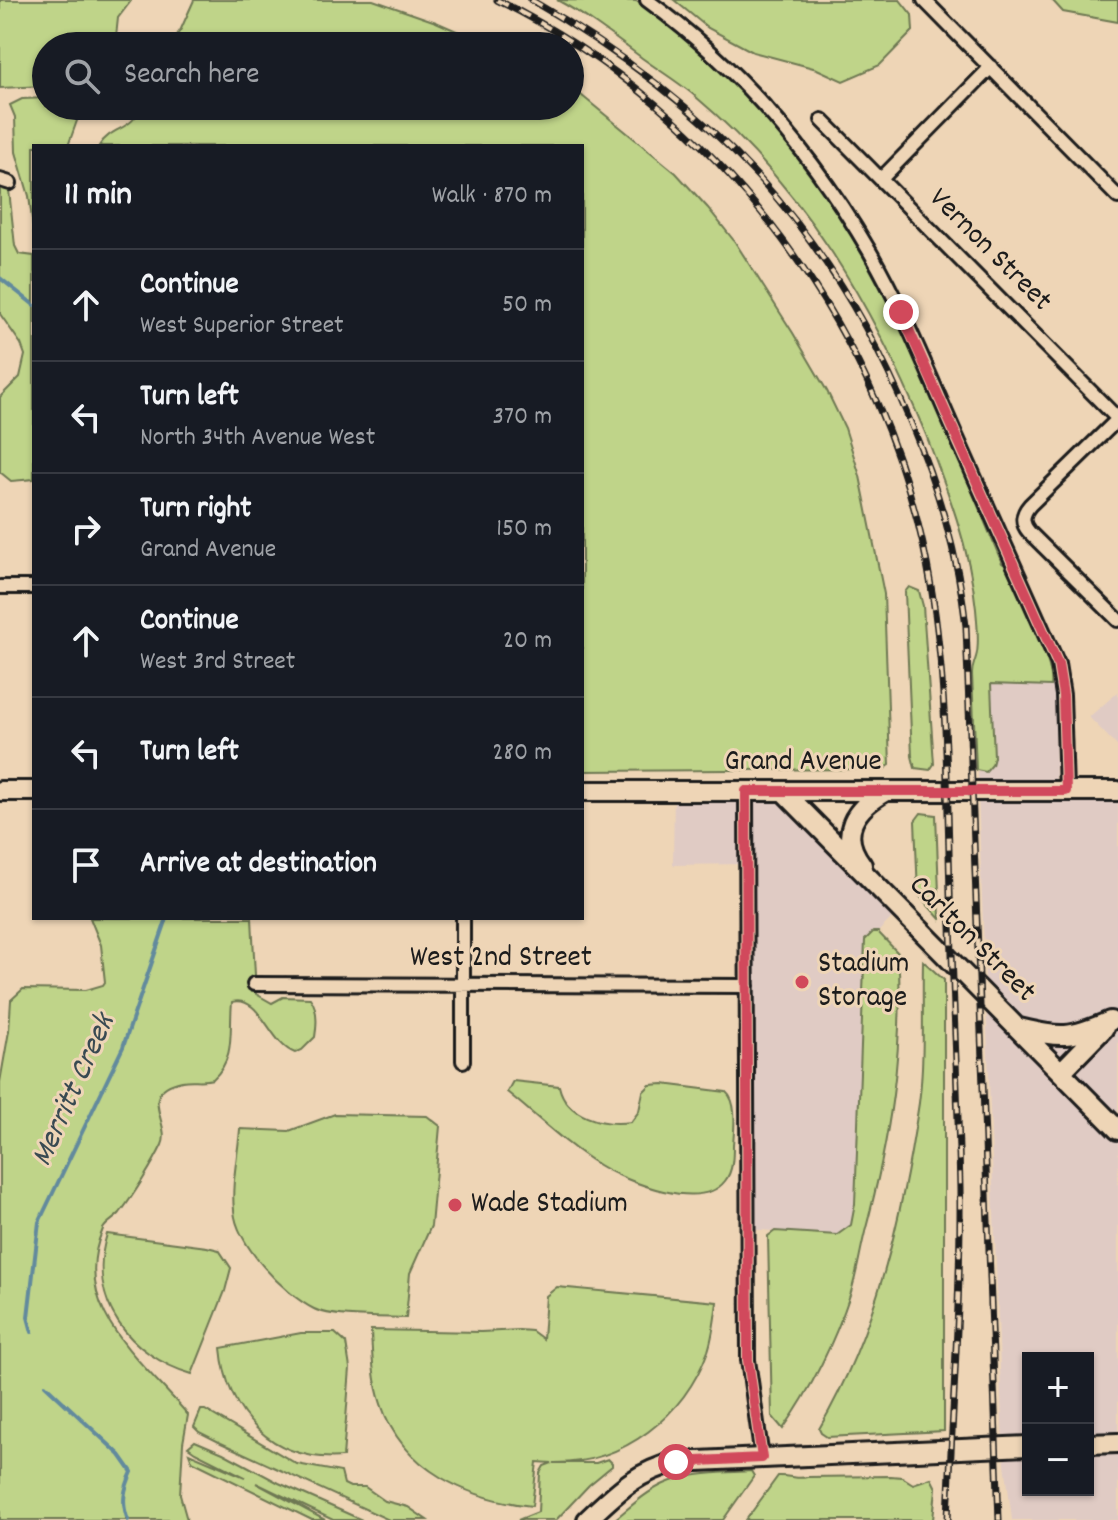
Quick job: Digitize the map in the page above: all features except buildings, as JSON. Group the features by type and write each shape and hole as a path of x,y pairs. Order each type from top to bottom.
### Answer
{"street":[{"path":"647,0 702,43 776,118 831,192 870,252 901,312 1058,664 1063,695 1066,791"},
{"path":"924,0 1118,197"},
{"path":"881,179 991,67"},
{"name":"Vernon Street","path":"822,120 1118,419"},
{"path":"1118,419 1030,505 1023,517 1025,528 1118,620"},
{"path":"0,587 32,587"},
{"path":"0,791 32,791"},
{"name":"Grand Avenue","path":"584,791 1118,791"},
{"path":"746,791 748,1360 762,1458"},
{"name":"Carlton Street","path":"783,791 1118,1130"},
{"path":"884,892 855,856 850,830 860,809 886,791"},
{"path":"463,920 463,1061"},
{"name":"West 2nd Street","path":"254,984 747,986"},
{"path":"1019,1028 1065,1037 1077,1035 1114,1018"},
{"path":"1061,1072 1114,1018"},
{"path":"1094,1444 1118,1443"},
{"path":"587,1520 627,1483 659,1466 676,1462 1022,1446"}],"shaded area":[{"path":"979,681 1055,683 1056,791 1118,791 1118,1520 1012,1520 1003,1447 978,791"},
{"path":"1118,692 1118,747 1089,717"},
{"path":"674,791 783,791 901,909 878,932 873,932 865,940 855,1204 851,1225 837,1235 747,1229 746,864 673,865"}],"green space":[{"path":"0,0 131,0 118,18 116,32 32,32 32,87 0,88"},
{"path":"194,0 373,0 459,32 179,32"},
{"path":"557,0 636,1 676,30 753,103 801,161 843,223 880,287 944,423 1002,563 1034,626 1051,675 1051,686 991,684 994,757 986,772 976,770 972,674 978,633 973,586 963,542 926,435 858,295 802,210 735,132 683,87"},
{"path":"674,0 900,0 912,15 913,31 880,65 843,81 817,69 753,52 708,28"},
{"path":"1052,0 1118,0 1118,22 1063,12"},
{"path":"584,97 676,173 735,242 793,333 845,428 860,476 884,594 890,765 884,769 584,771 584,144 100,144 110,134 133,120 584,120"},
{"path":"32,99 32,120 77,120 69,144 32,144 32,219 29,196 16,152 15,117 10,105"},
{"path":"0,184 9,190 15,246 19,254 32,256 32,479 11,481 0,472 0,397 20,377 25,355 0,314"},
{"path":"909,587 919,591 923,606 934,764 930,770 915,768 912,756 905,592"},
{"path":"921,813 936,815 940,919 918,894 915,821"},
{"path":"91,920 252,920 256,994 272,1003 283,997 310,998 316,1012 315,1037 295,1053 278,1040 250,1005 232,1002 230,1044 225,1062 213,1079 182,1081 160,1092 158,1109 164,1137 162,1145 125,1206 103,1229 95,1258 95,1285 103,1309 116,1332 188,1415 180,1495 187,1520 0,1520 0,1082 11,1000 23,989 86,990 103,985 101,945"},
{"path":"873,932 878,932 898,953 899,1024 888,1129 851,1292 822,1363 783,1429 772,1416 768,1236 775,1231 837,1235 851,1225 855,1204 865,940"},
{"path":"923,961 944,980 944,1431 827,1437 819,1429 857,1352 872,1312 904,1188 921,1085"},
{"path":"513,1081 559,1086 563,1097 577,1112 598,1121 620,1123 631,1122 639,1111 643,1092 650,1085 726,1092 732,1102 734,1117 730,1173 714,1190 699,1194 664,1191 627,1179 575,1149 507,1092"},
{"path":"335,1114 427,1116 440,1126 431,1226 410,1273 406,1318 345,1316 314,1309 289,1292 264,1267 243,1238 237,1223 233,1190 240,1129 289,1131"},
{"path":"107,1234 219,1250 231,1268 192,1374 150,1354 118,1322 108,1303 103,1282 102,1259"},
{"path":"557,1287 717,1302 714,1327 697,1375 667,1415 648,1432 604,1455 553,1463 596,1463 608,1459 612,1466 556,1520 518,1520 538,1512 540,1473 544,1466 552,1463 537,1462 532,1506 485,1497 441,1478 405,1447 391,1427 381,1404 375,1377 371,1330 519,1330 532,1331 543,1339 546,1296"},
{"path":"301,1333 335,1333 346,1343 350,1368 343,1457 295,1452 258,1430 233,1394 225,1372 221,1348"},
{"path":"201,1410 297,1464 341,1472 344,1484 365,1487 385,1501 408,1507 427,1520 389,1520 221,1443 194,1427"},
{"path":"195,1441 362,1520 333,1520 256,1483 325,1520 312,1520 192,1461 189,1453 245,1477 188,1447"},
{"path":"751,1471 754,1476 723,1520 614,1520 651,1491 674,1480"},
{"path":"778,1476 891,1476 902,1477 913,1484 931,1478 936,1488 933,1520 746,1520"}],"waterway":[{"name":"Merritt Creek","path":"0,278 32,303"},
{"name":"Merritt Creek","path":"32,1332 28,1317 39,1222 123,1047 166,920"},
{"name":"Merritt Creek","path":"45,1385 120,1455 132,1472 124,1496 128,1520"}],"railway":[{"path":"497,0 553,32"},
{"path":"531,0 583,32"},
{"path":"584,33 655,82 709,128 758,177 802,230 842,288 878,351 910,421 938,496 958,573 966,626 999,1520"},
{"path":"584,51 655,103 723,169 784,241 836,320 878,405 910,494 931,586 937,628 946,755 960,1189 958,1313 948,1520"}],"place":[{"name":"Stadium Storage","path":"802,982"},
{"name":"Wade Stadium","path":"455,1205"}],"route":[{"path":"676,1462 762,1458 748,1360 746,791 1066,791 1063,695 1058,664 901,312"}]}
